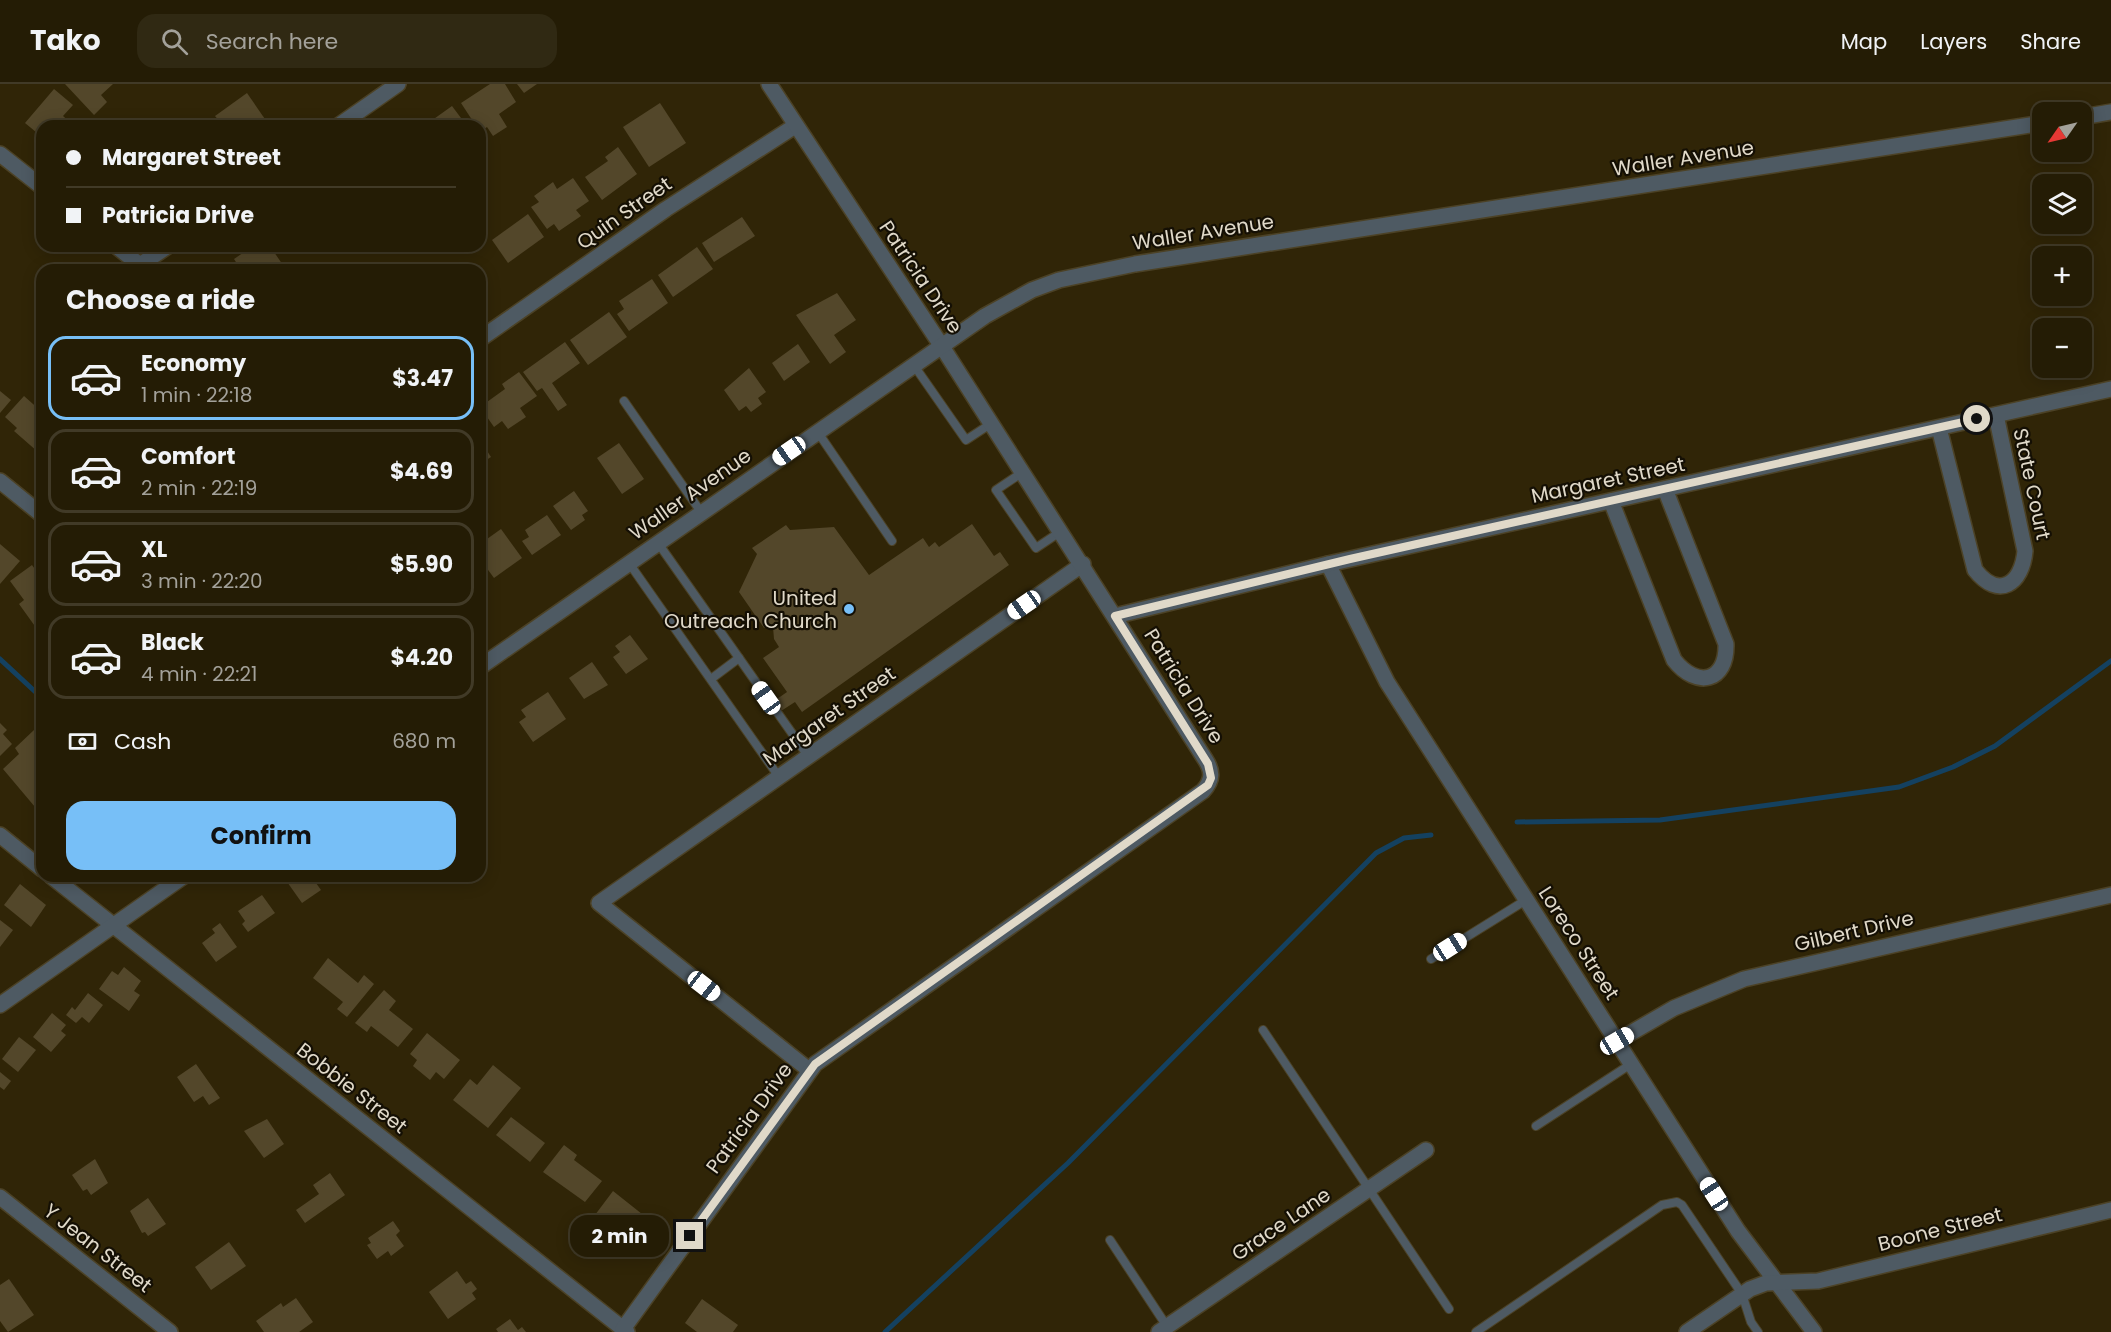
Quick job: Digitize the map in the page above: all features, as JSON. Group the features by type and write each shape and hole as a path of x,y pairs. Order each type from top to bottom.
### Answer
{"street":[{"path":"347,120 398,84"},
{"name":"Patricia Drive","path":"625,1330 809,1070 1208,785 1211,778 1208,764 1062,531 769,84"},
{"path":"2092,115 2111,112"},
{"name":"Waller Avenue","path":"486,663 941,345 1032,290 1096,271 2032,125"},
{"name":"Quin Street","path":"486,335 666,208 795,126"},
{"path":"0,154 36,182"},
{"path":"123,252 138,264"},
{"path":"143,264 160,252"},
{"name":"Margaret Street","path":"1115,616 1328,564 2111,389"},
{"name":"State Court","path":"1939,428 1975,570 1988,584 2004,586 2010,583 2022,569 2025,551 1996,415"},
{"path":"0,481 36,510"},
{"path":"1611,501 1674,660 1686,673 1706,679 1717,674 1724,665 1726,644 1665,489"},
{"name":"Margaret Street","path":"809,1070 599,903 1083,564"},
{"name":"Loreco Street","path":"1328,564 1387,682 1738,1231 1814,1332"},
{"path":"0,835 36,864"},
{"name":"Bobbie Street","path":"59,882 625,1330"},
{"path":"0,1005 176,882"},
{"name":"Gilbert Drive","path":"1617,1041 1674,1008 1744,979 2111,895"},
{"name":"Grace Lane","path":"1165,1330 1426,1150"},
{"name":"Y Jean Street","path":"0,1197 170,1332"},
{"name":"Boone Street","path":"1687,1332 1758,1285 1818,1281 2111,1209"}],"lane":[{"path":"914,364 966,440 992,423"},
{"path":"624,401 701,512"},
{"path":"817,431 891,541"},
{"path":"1023,471 996,490 1036,548 1062,531"},
{"path":"658,543 808,756"},
{"path":"629,563 779,777"},
{"path":"711,679 739,658"},
{"path":"1431,959 1526,900"},
{"path":"1263,1030 1449,1309"},
{"path":"1536,1126 1631,1064"},
{"path":"1476,1332 1670,1202 1682,1205 1742,1294 1756,1331"},
{"path":"1110,1240 1165,1330"}],"building":[{"path":"65,84 113,84 101,95 107,102 94,115"},
{"path":"490,84 505,84 516,102 499,114 507,127 493,136 486,128 486,120 472,120 461,103"},
{"path":"517,84 537,84 524,93"},
{"path":"54,89 73,105 63,116 67,120 36,120 36,132 25,123"},
{"path":"247,93 266,120 218,120 215,116"},
{"path":"660,103 686,143 649,167 623,127"},
{"path":"452,106 462,120 432,120"},
{"path":"618,147 637,174 602,200 585,177 608,161 605,157"},
{"path":"573,178 589,201 576,210 581,216 559,231 554,224 547,229 531,207 539,202 534,196 553,182 557,189"},
{"path":"528,214 544,237 508,263 492,240"},
{"path":"742,217 755,236 714,262 702,243"},
{"path":"697,247 713,269 673,297 658,275"},
{"path":"244,252 274,252 282,264 237,264 234,259"},
{"path":"652,279 668,303 629,331 617,314 624,309 619,301"},
{"path":"837,293 856,320 834,335 846,352 830,364 796,315"},
{"path":"609,312 627,337 588,365 570,340"},
{"path":"565,342 580,363 552,383 567,405 558,411 542,388 537,391 523,372"},
{"path":"798,344 810,362 784,381 772,363"},
{"path":"749,368 766,392 758,398 762,404 751,412 746,406 739,411 724,390"},
{"path":"519,372 537,396 520,408 526,417 508,429 502,421 494,427 486,416 486,403 505,389 502,384"},
{"path":"0,391 11,400 0,413"},
{"path":"24,396 36,407 36,450 14,431 17,428 5,417"},
{"path":"619,443 644,479 622,494 597,458"},
{"path":"486,449 491,457 486,460"},
{"path":"574,491 588,511 582,515 585,520 571,530 553,506"},
{"path":"547,515 561,535 532,555 522,541 529,537 525,530"},
{"name":"United Outreach Church","path":"972,524 994,556 1000,552 1009,565 802,712 795,702 781,711 774,701 787,692 763,658 779,647 774,639 773,627 764,628 739,592 757,554 752,548 786,525 790,530 834,527 869,575 923,538 929,547 935,542 939,547"},
{"path":"501,529 522,558 494,578 486,567 486,540"},
{"path":"0,544 20,561 0,584"},
{"path":"32,565 36,571 36,628 19,604 24,600 10,581"},
{"path":"630,635 648,659 626,674 613,657 620,652 615,646"},
{"path":"592,662 608,685 584,699 569,678"},
{"path":"548,692 566,719 533,742 519,722 526,717 521,710"},
{"path":"0,723 7,730 3,734 12,744 0,756"},
{"path":"34,730 36,732 34,746 36,748 35,807 3,769 19,754 15,748"},
{"path":"287,882 315,882 321,890 302,903"},
{"path":"20,884 46,905 31,927 4,905"},
{"path":"262,895 275,913 248,932 242,924 245,921 238,911"},
{"path":"0,920 13,930 0,947"},
{"path":"220,923 237,947 216,962 202,943 215,933 212,929"},
{"path":"328,958 358,983 364,975 374,984 347,1017 337,1009 343,1002 313,978"},
{"path":"124,967 141,981 134,991 140,995 129,1011 99,989 112,971 118,975"},
{"path":"384,990 396,1001 389,1010 413,1029 398,1047 371,1026 367,1032 355,1023"},
{"path":"88,993 103,1005 89,1023 82,1017 76,1023 66,1015 72,1007 75,1010"},
{"path":"52,1013 66,1025 61,1031 66,1035 51,1052 33,1037"},
{"path":"427,1033 460,1060 444,1079 436,1072 430,1080 413,1066 417,1060 410,1054"},
{"path":"19,1037 36,1050 18,1072 2,1059"},
{"path":"196,1064 220,1098 209,1105 203,1096 194,1102 177,1077"},
{"path":"493,1065 521,1088 488,1128 453,1100 470,1079 477,1085"},
{"path":"0,1072 11,1081 4,1090 0,1087"},
{"path":"511,1117 545,1143 530,1162 496,1135"},
{"path":"267,1119 284,1144 264,1158 244,1131"},
{"path":"564,1145 577,1155 574,1160 602,1181 585,1202 543,1172"},
{"path":"95,1159 108,1183 91,1195 87,1189 83,1191 72,1175"},
{"path":"330,1173 345,1195 305,1223 296,1210 319,1194 313,1185"},
{"path":"613,1191 652,1225 637,1244 595,1215"},
{"path":"148,1198 166,1224 148,1236 145,1232 142,1233 130,1211"},
{"path":"393,1221 400,1231 396,1235 404,1246 391,1256 388,1251 377,1259 367,1245 371,1243 368,1238"},
{"path":"229,1242 246,1266 211,1290 195,1267"},
{"path":"457,1271 466,1284 471,1281 477,1289 472,1293 476,1299 448,1319 429,1292"},
{"path":"9,1279 34,1315 8,1332 0,1321 0,1285"},
{"path":"296,1298 313,1322 299,1332 264,1332 256,1321 281,1303 283,1307"},
{"path":"702,1299 738,1325 733,1332 697,1332 685,1323"},
{"path":"510,1319 518,1330 522,1327 526,1332 498,1332 496,1329"}],"waterway":[{"path":"0,659 36,692"},
{"path":"1517,822 1660,820 1899,787 1953,767 1995,746 2111,661"},
{"path":"885,1332 1068,1163 1376,853 1404,838 1431,835"}],"place":[{"name":"United Outreach Church","path":"849,609"}],"route":[{"path":"690,1236 815,1064 1203,791 1208,785 1211,770 1208,764 1115,616 1350,559 1977,419"}]}
